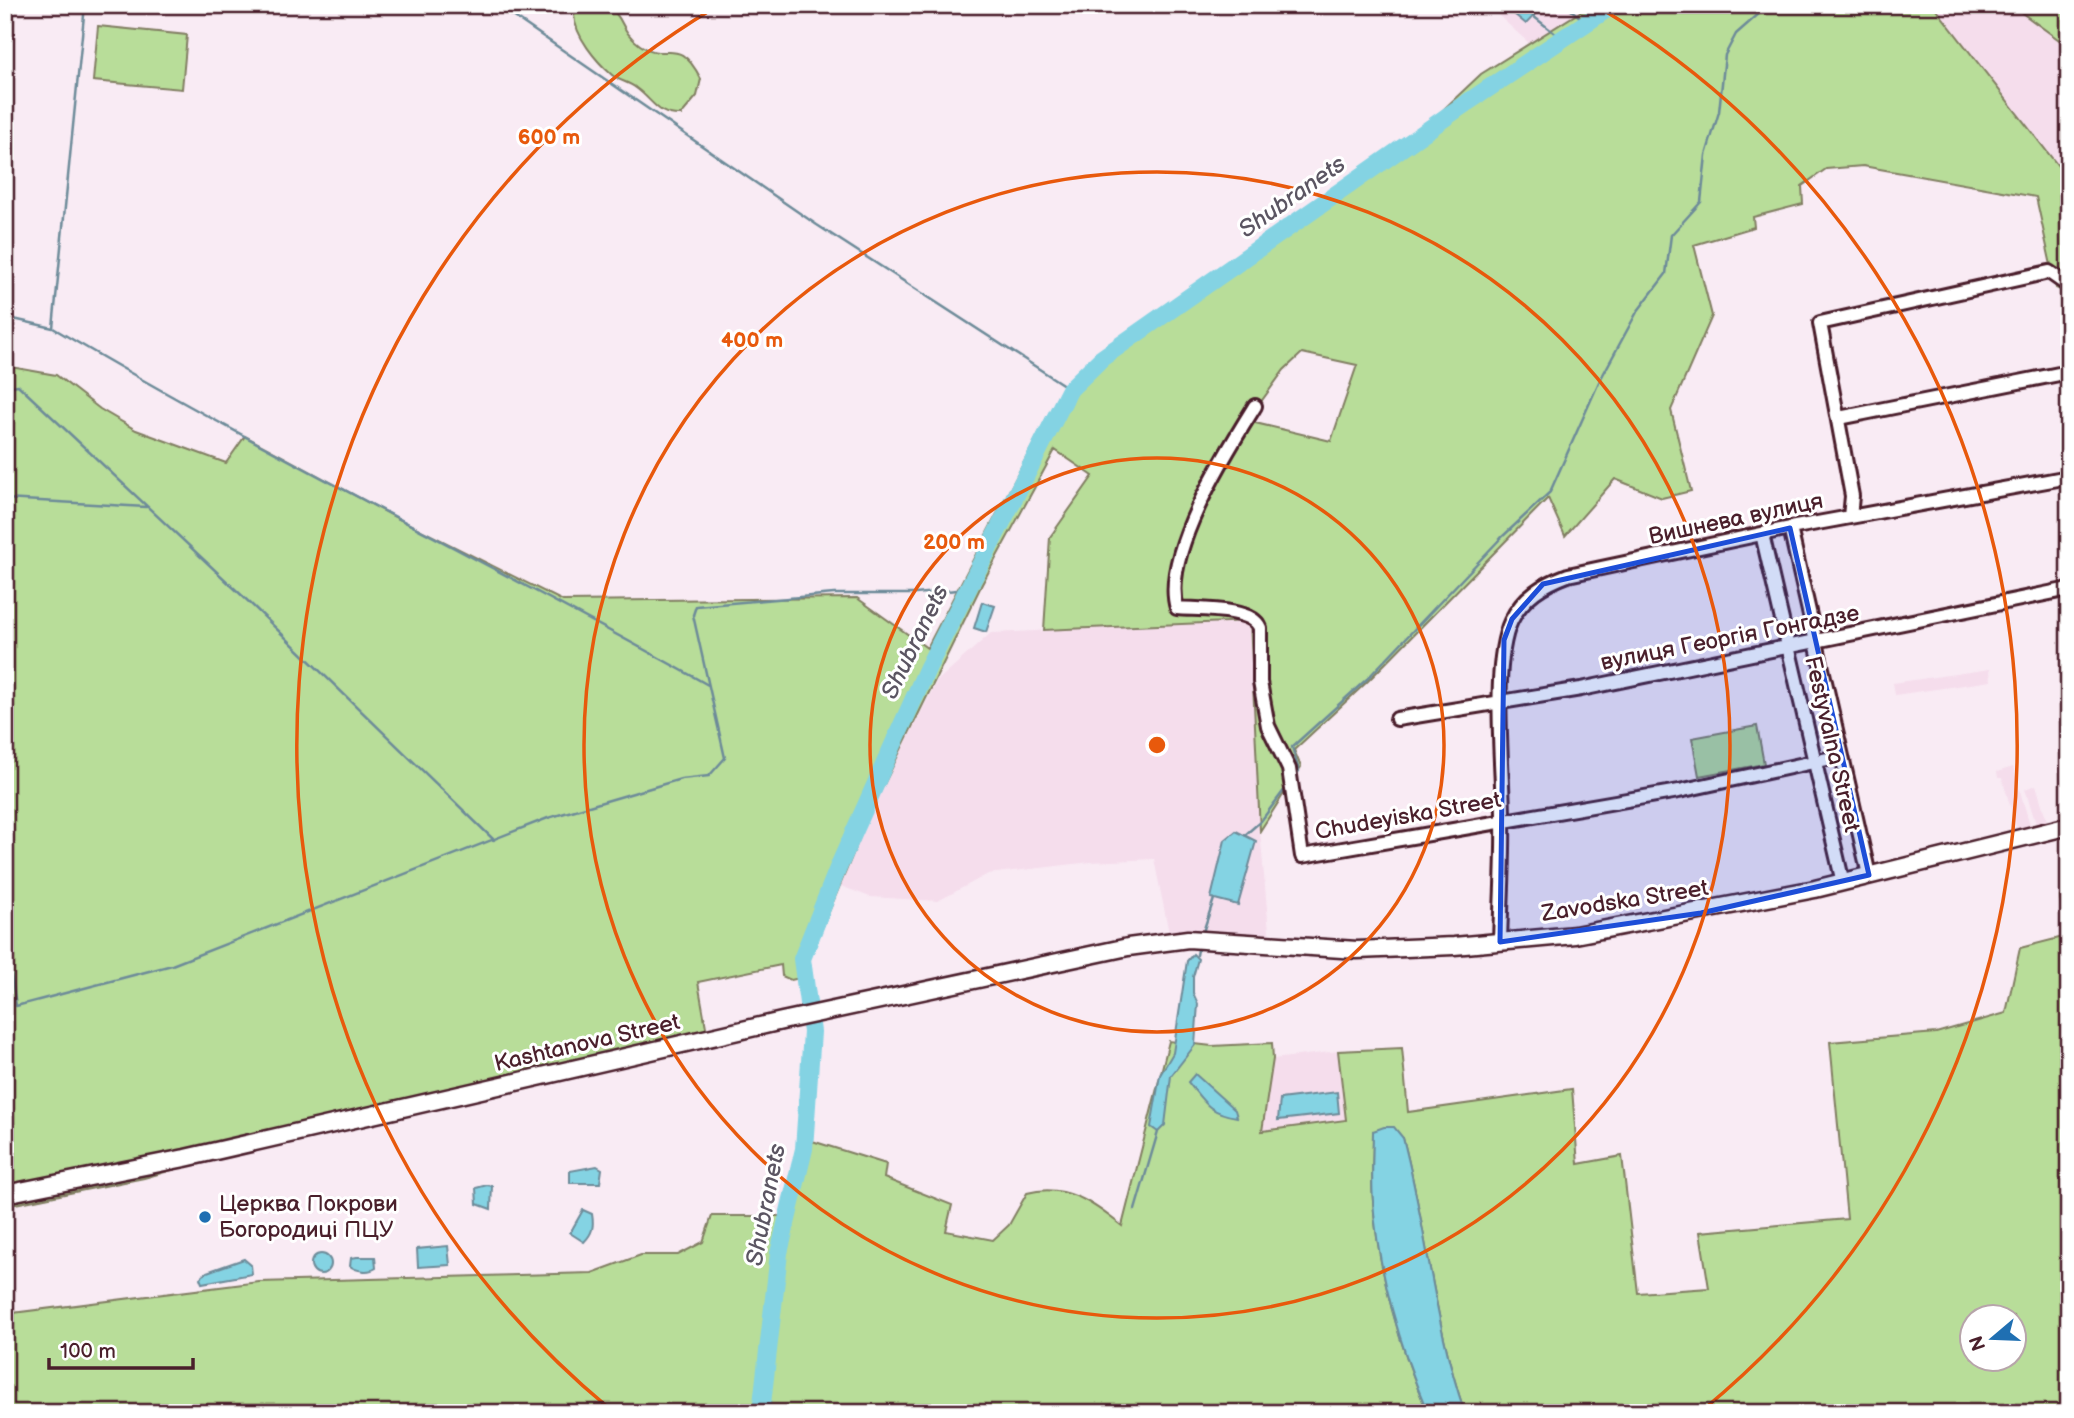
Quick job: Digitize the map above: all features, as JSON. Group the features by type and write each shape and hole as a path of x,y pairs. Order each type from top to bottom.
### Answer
{"main road":[{"name":"Zavodska Street","path":"1184,939 1357,950 1500,942 1588,933 1843,883 2069,826"},
{"name":"Kashtanova Street","path":"5,1194 185,1158 820,1013 1128,947 1184,939"}],"street":[{"path":"1850,517 1852,496 1820,323 2049,272 2069,286"},
{"path":"1839,418 2069,372"},
{"name":"Chudeyiska Street","path":"1255,406 1198,504 1174,598 1177,608 1245,614 1257,621 1260,628 1260,682 1268,726 1289,769 1303,856 1504,821 1841,756"},
{"name":"Вишнева вулиця","path":"1500,942 1504,821 1500,703 1504,640 1518,611 1543,584 1569,575 1790,528 2069,477"},
{"name":"Festyvalna Street","path":"1790,528 1814,643 1869,875"},
{"name":"Festyvalna Street","path":"1762,534 1843,883"},
{"name":"вулиця Георгія Гонгадзе","path":"1397,719 1500,703 1787,649 2069,589"}],"highlighted area":[{"path":"1790,528 1869,875 1701,913 1500,942 1504,640 1512,619 1543,584"}],"shaded area":[{"path":"1487,5 1592,5 1531,45"},
{"path":"1933,5 2011,5 2069,47 2069,180"},
{"path":"1250,621 1260,831 1270,942 1170,938 1154,859 1091,862 988,874 938,901 870,897 838,885 870,813 937,681 991,633"},
{"path":"1990,669 1991,681 1895,695 1893,683"},
{"path":"2013,767 2030,825 2017,829 2002,778 1998,778 1997,772"},
{"path":"2036,785 2048,824 2037,827 2025,789"},
{"path":"1338,1051 1346,1120 1262,1131 1273,1059"}],"green space":[{"path":"583,5 608,8 619,17 631,37 640,45 658,52 678,53 693,65 701,79 697,96 681,115 661,110 636,88 615,77 599,63 582,40 575,23 574,15"},
{"path":"1591,5 1933,5 2069,180 2069,294 2056,288 2036,197 1863,166 1826,169 1802,186 1803,204 1753,217 1754,227 1694,245 1712,316 1671,410 1691,491 1662,498 1615,479 1565,536 1548,498 1368,681 1294,750 1301,767 1260,831 1250,621 1044,630 1050,537 1093,476 1055,450 982,584 870,813 809,960 809,976 791,980 782,976 781,965 698,982 709,1044 228,1154 144,1178 5,1206 5,366 56,375 100,409 136,430 226,463 245,436 395,517 563,601 857,598 927,648 1062,389 1103,353 1394,156 1481,74","holes":["1302,353 1357,365 1331,441 1247,421 1284,370"]},
{"path":"2011,5 2069,5 2069,47"},
{"path":"98,26 187,35 182,89 93,81"},
{"path":"1757,726 1764,764 1699,776 1692,738"},
{"path":"2069,888 2069,1413 1465,1413 1438,1311 1403,1138 1373,1131 1372,1192 1385,1282 1408,1362 1428,1413 6,1413 5,1314 259,1282 592,1273 641,1255 678,1255 703,1242 712,1216 784,1216 794,1164 809,1140 886,1164 884,1178 952,1205 946,1231 993,1240 1009,1225 1027,1193 1041,1190 1054,1190 1079,1197 1122,1226 1169,1041 1212,1046 1272,1043 1273,1059 1262,1131 1346,1120 1338,1051 1402,1048 1408,1112 1572,1089 1578,1164 1622,1156 1638,1293 1709,1288 1700,1232 1847,1219 1830,1042 1936,1033 2006,1013 2020,948 2067,936 2060,897"}],"water":[{"path":"1503,5 1536,5 1541,8 1526,24"},
{"path":"982,602 995,606 986,632 974,628"},
{"path":"1236,831 1256,841 1238,905 1211,898 1225,840"},
{"path":"1193,954 1198,959 1193,977 1193,993 1198,1004 1195,1045 1171,1076 1165,1125 1158,1132 1151,1127 1160,1075 1173,1053 1187,961"},
{"path":"1195,1074 1235,1110 1237,1117 1220,1113 1204,1101 1188,1082"},
{"path":"1337,1092 1339,1113 1278,1120 1280,1099"},
{"path":"1394,1127 1403,1138 1438,1311 1465,1413 1428,1413 1408,1362 1392,1309 1380,1255 1372,1192 1373,1131"},
{"path":"597,1166 602,1169 600,1183 570,1183 570,1171"},
{"path":"492,1186 491,1209 477,1204 476,1188"},
{"path":"583,1210 592,1214 593,1222 591,1232 584,1242 570,1233"},
{"path":"448,1246 450,1265 418,1267 417,1249"},
{"path":"317,1254 325,1254 331,1264 325,1274 317,1274 311,1268 311,1260"},
{"path":"375,1257 376,1268 366,1271 353,1268 350,1266 351,1258"},
{"path":"244,1259 251,1265 252,1274 202,1283 200,1278 207,1272"}],"waterway":[{"path":"5,25 18,5"},
{"path":"53,328 85,5"},
{"path":"497,5 817,225 1070,389"},
{"name":"Shubranets","path":"761,1413 779,1253 804,1149 812,1032 802,959 838,868 928,667 1070,389 1102,358 1459,108 1613,5"},
{"path":"1294,777 1299,771 1292,747 1367,679 1501,538 1550,492 1599,382 1637,312 1666,274 1671,235 1701,202 1706,155 1719,112 1725,55 1736,34 1769,5"},
{"path":"1570,9 1587,23"},
{"path":"1533,16 1562,39"},
{"path":"5,317 53,328 297,465 708,685"},
{"path":"5,387 18,385 251,604 494,840"},
{"path":"5,499 146,507"},
{"path":"5,933 16,1006 172,965 548,818 681,779 709,776 725,758 693,615 696,606 834,594 915,594 968,589"},
{"path":"1245,835 1261,821 1288,785"},
{"path":"1202,935 1214,899"},
{"path":"1197,955 1199,944"},
{"path":"1135,1210 1158,1132"}],"place":[{"name":"Церква Покрови Богородиці ПЦУ","path":"205,1217"}]}
